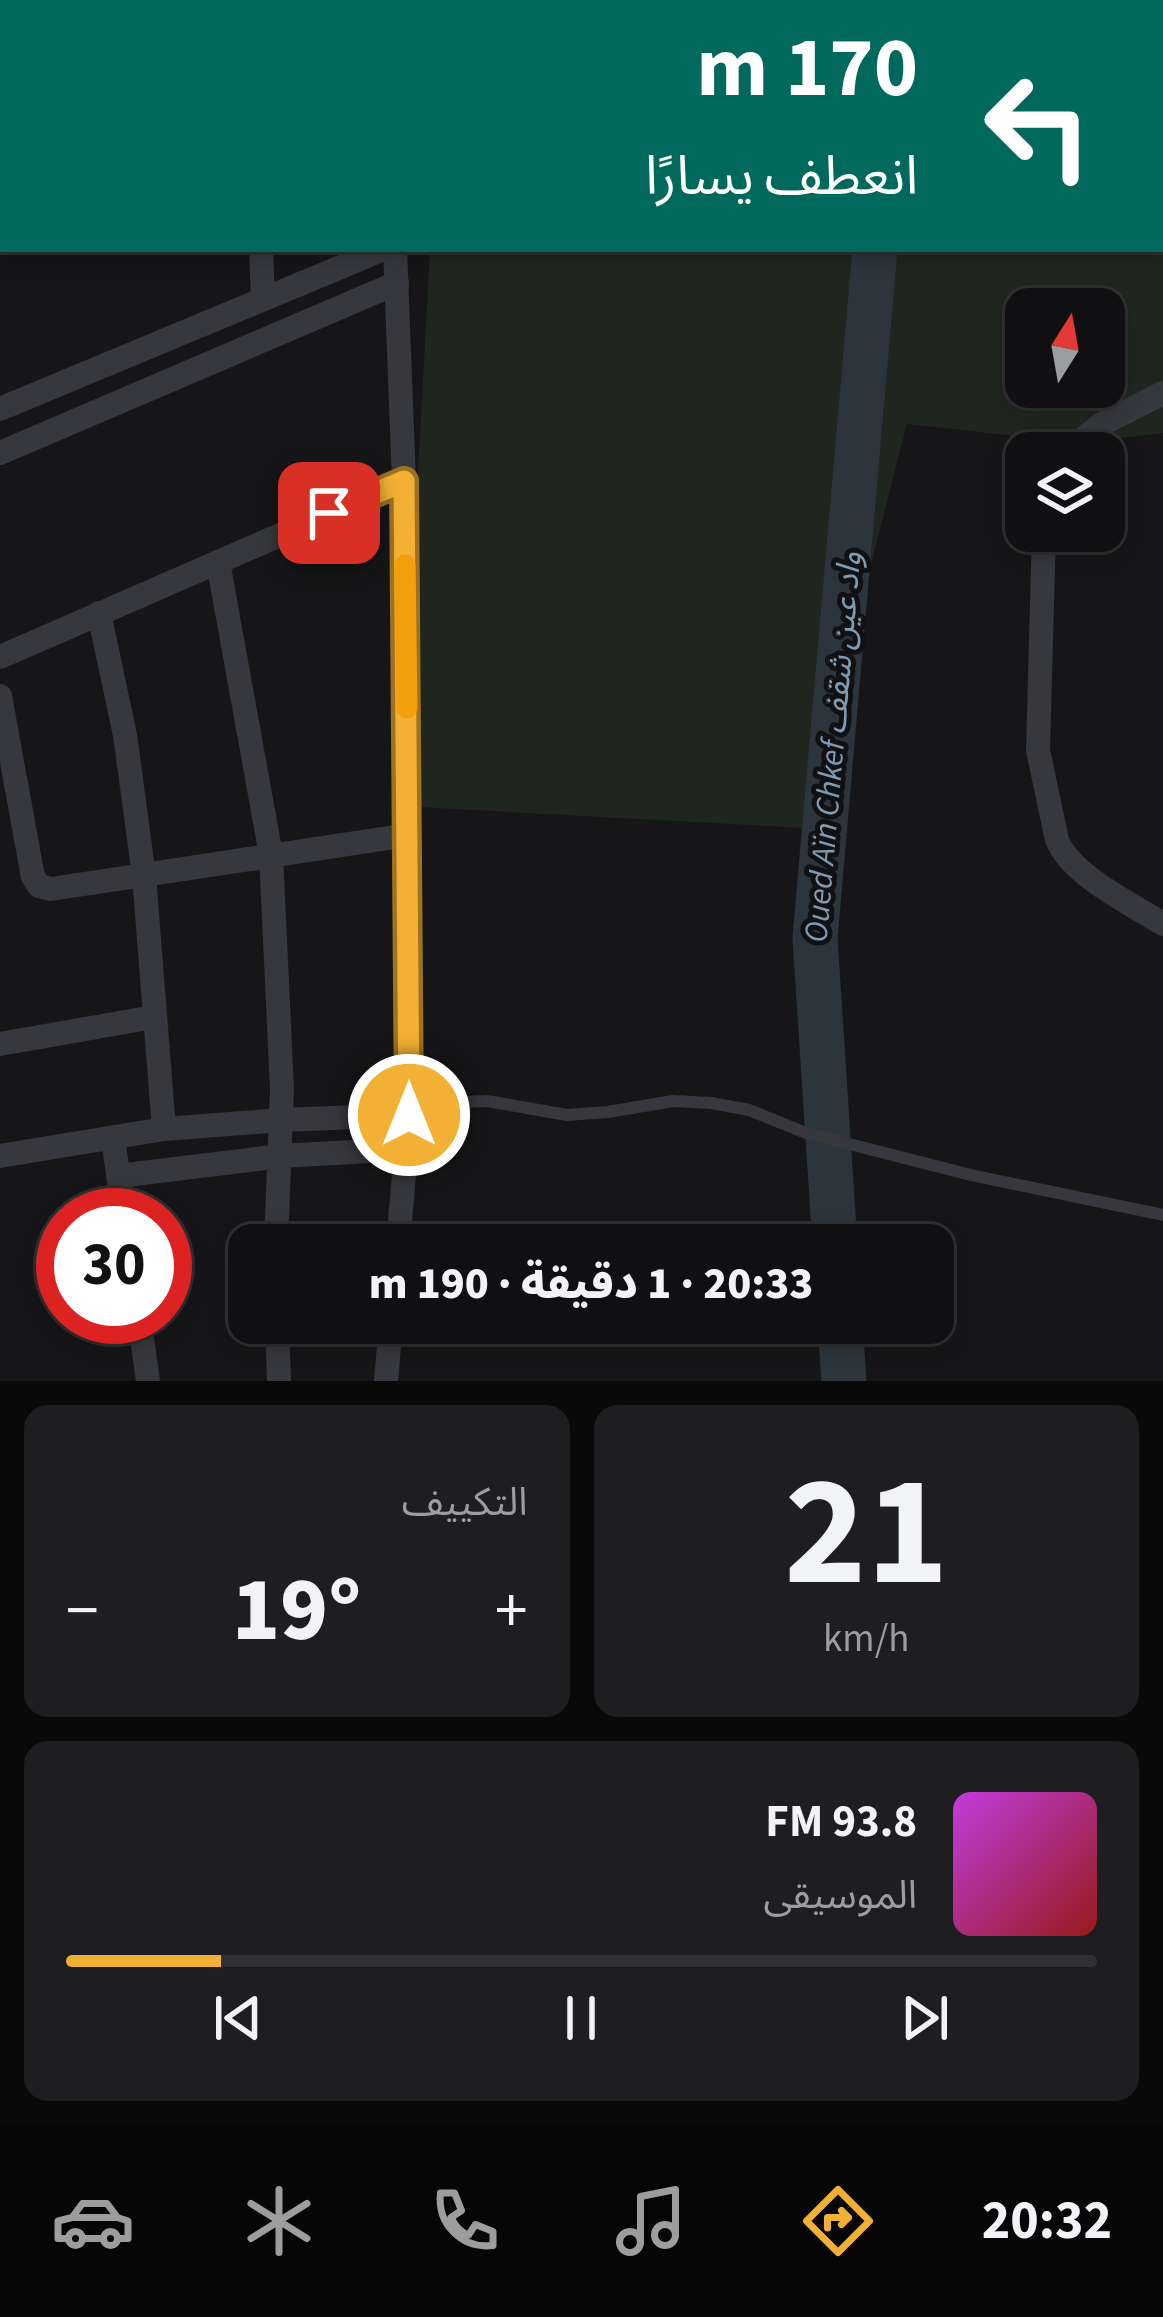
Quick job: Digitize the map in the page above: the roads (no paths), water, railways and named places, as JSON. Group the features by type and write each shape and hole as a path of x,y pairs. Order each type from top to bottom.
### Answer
{"street":[{"path":"262,252 263,299"},
{"path":"0,409 377,252"},
{"path":"395,252 404,481 408,835 409,1115 400,1224"},
{"path":"0,453 397,284"},
{"path":"1091,432 1163,393"},
{"path":"0,657 404,481"},
{"path":"1043,552 1038,750 1057,840 1074,866 1163,924"},
{"path":"218,562 271,855 282,1120 277,1224"},
{"path":"99,613 125,735 144,876 164,1129"},
{"path":"0,696 33,878 39,886 51,889 408,835"},
{"path":"0,1044 154,1017"},
{"path":"0,1156 164,1129 409,1115"},
{"path":"112,1138 120,1188"},
{"path":"118,1176 281,1156 406,1149"},
{"path":"143,1344 148,1381"},
{"path":"278,1344 280,1381"},
{"path":"386,1381 389,1344"}],"lane":[{"path":"409,1115 487,1101 567,1115 673,1101 711,1103 971,1175 1163,1215"}],"waterway":[{"name":"Oued Aïn Chkef واد عين شقف","path":"834,1224 815,938 875,252"},
{"name":"Oued Aïn Chkef واد عين شقف","path":"841,1344 844,1381"}]}
